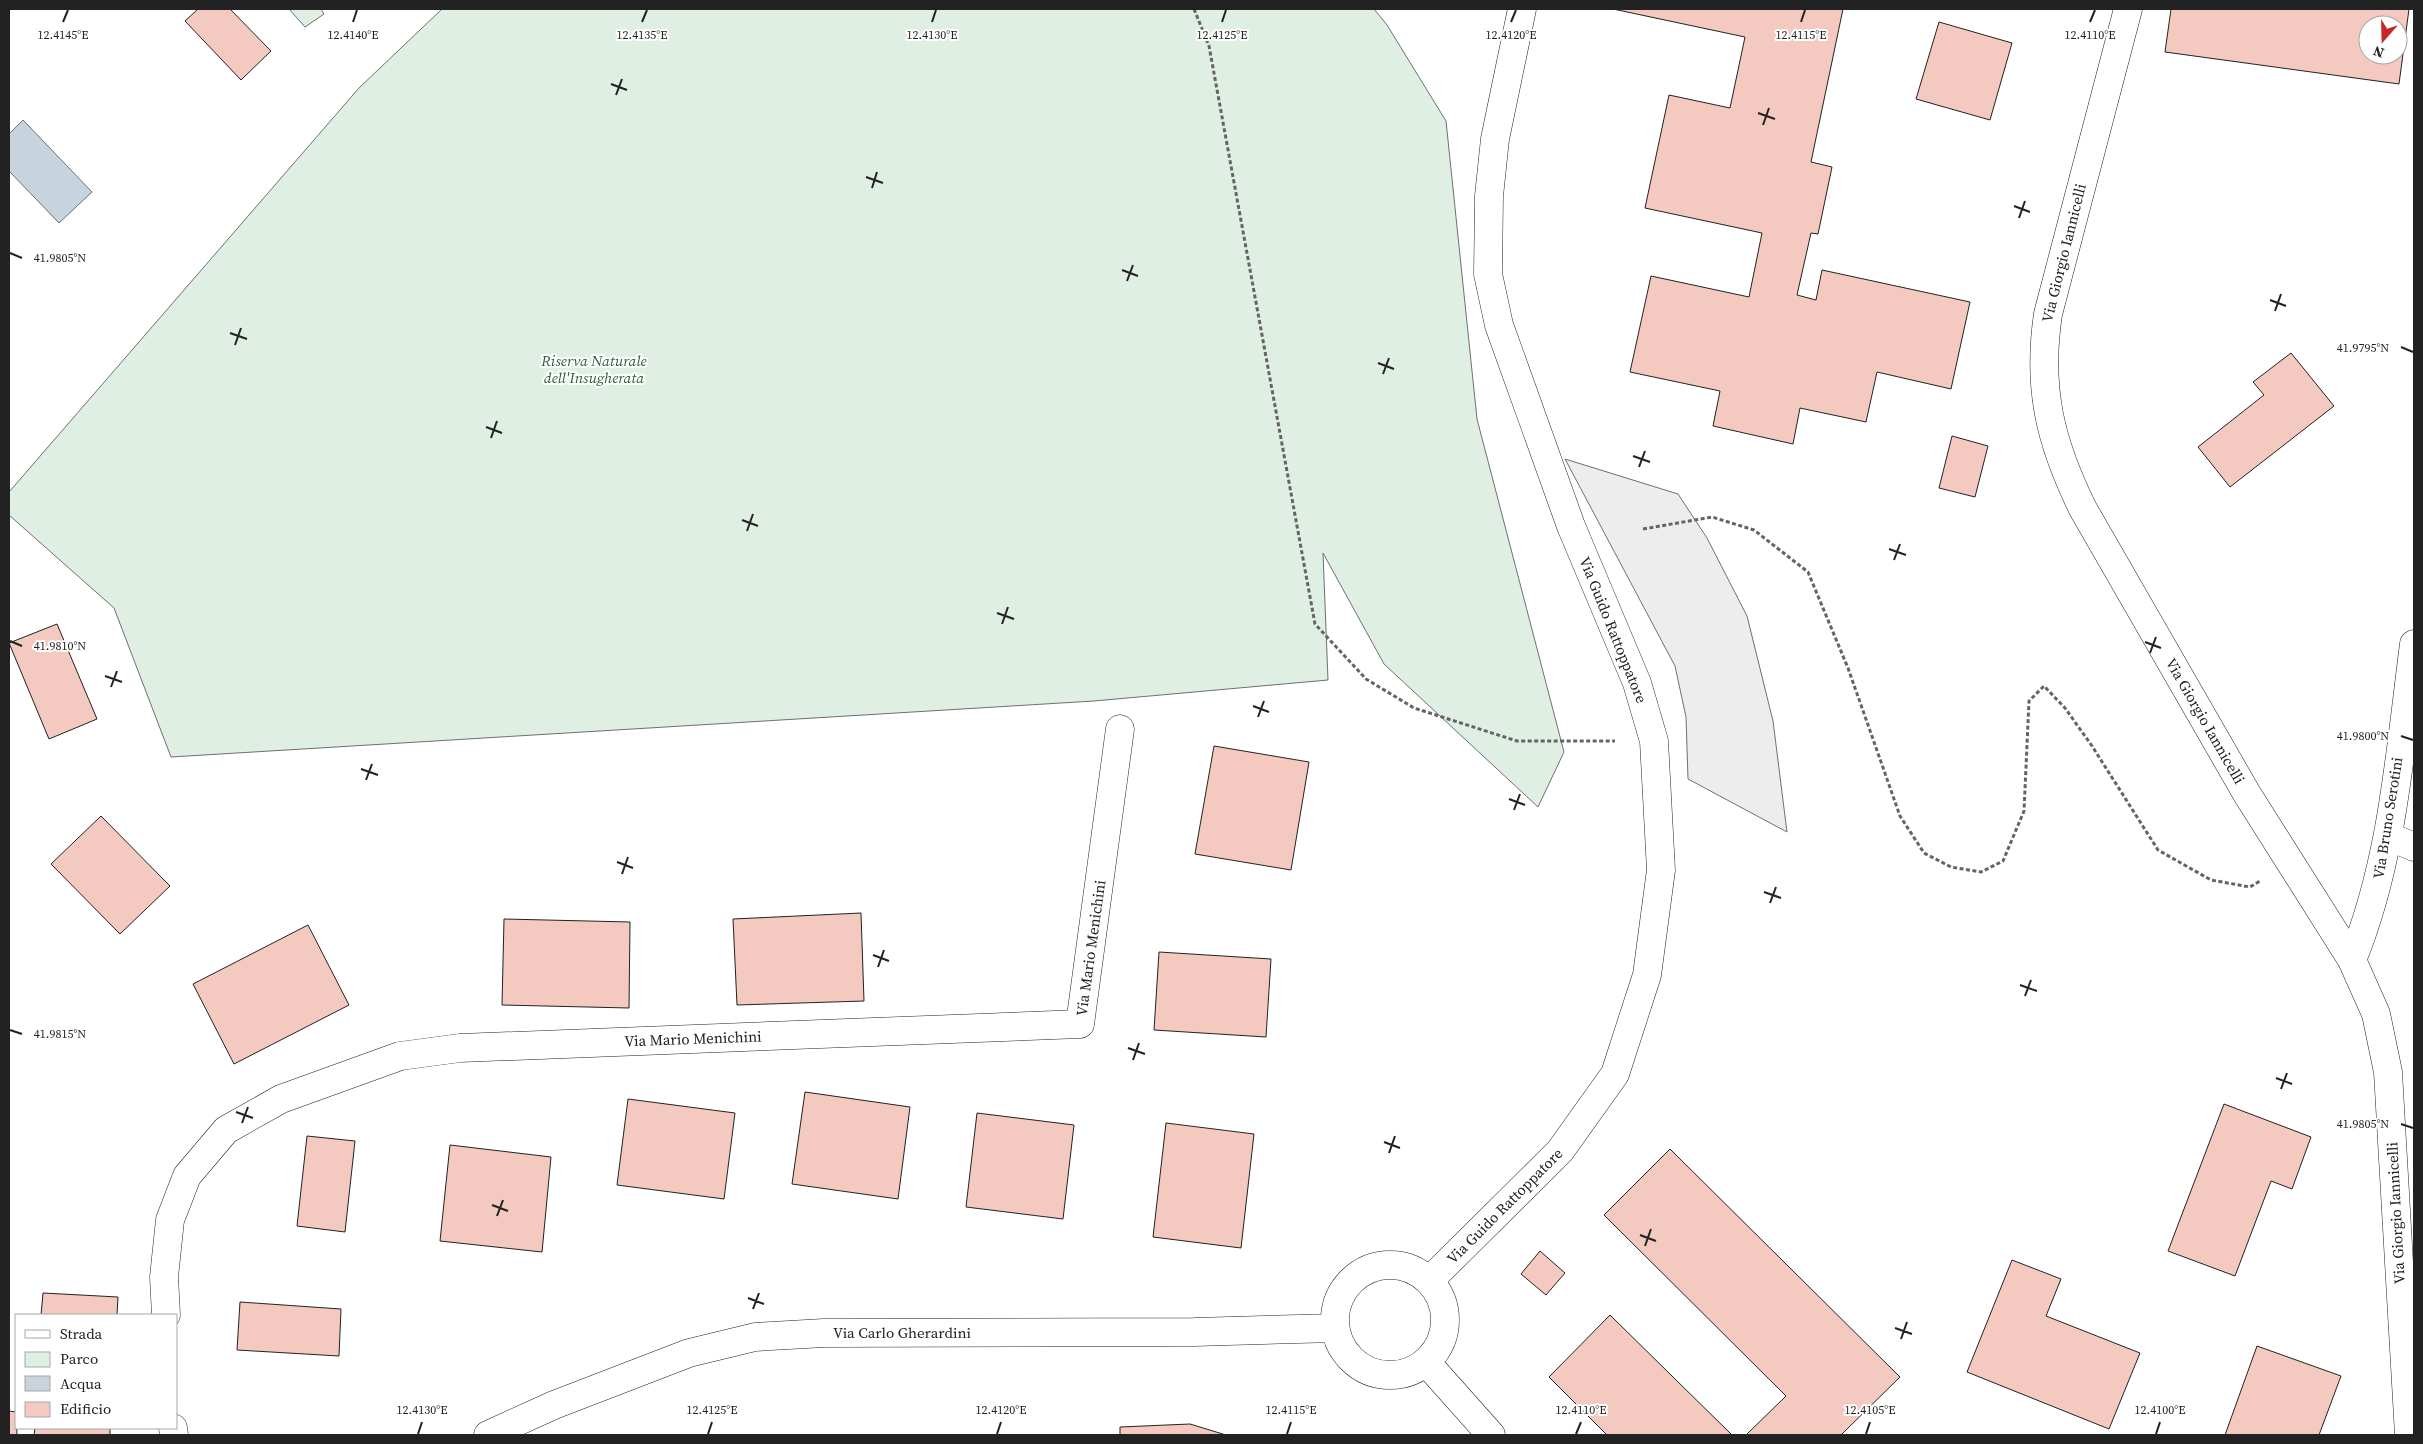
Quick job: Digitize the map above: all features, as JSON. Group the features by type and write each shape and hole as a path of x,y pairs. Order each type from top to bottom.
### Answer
{"street":[{"name":"Via Guido Rattoppatore","path":"1429,1282 1560,1152 1615,1074 1647,975 1661,870 1654,741 1637,683 1571,526 1499,325 1491,292 1487,247 1492,168 1499,121 1522,9"},
{"name":"Via Giorgio Iannicelli","path":"2128,9 2048,314 2043,361 2046,402 2063,464 2083,509 2247,794 2352,960 2376,1014 2386,1058 2409,1435"},
{"name":"Via Bruno Serotini","path":"2352,960 2369,915 2388,836 2414,644"},
{"name":"Via Mario Menichini","path":"166,1314 164,1277 170,1220 187,1176 226,1130 281,1099 400,1056 460,1048 1080,1024 1120,729"},
{"path":"2388,836 2414,847"},
{"path":"1382,1266 1399,1266 1415,1271 1429,1282 1438,1293 1444,1308 1446,1322 1443,1338 1436,1352 1426,1362 1413,1370 1399,1375 1370,1372 1357,1365 1347,1355 1339,1342 1335,1328 1335,1311 1341,1294 1351,1281 1365,1271 1382,1266"},
{"name":"Via Carlo Gherardini","path":"488,1435 554,1405 689,1353 755,1336 824,1333 1194,1332 1335,1328"},
{"path":"1426,1362 1491,1435"}],"path":[{"path":"1194,9 1209,46 1315,624 1366,679 1414,708 1517,741 1654,741"},
{"path":"1644,529 1712,517 1754,530 1808,572 1848,668 1900,816 1924,853 1951,867 1981,872 2003,861 2024,811 2029,701 2044,686 2065,708 2092,746 2158,850 2210,880 2250,887 2290,863"}],"green space":[{"path":"289,9 321,9 324,14 305,27"},
{"name":"Riserva Naturale dell'Insugherata","path":"442,9 1374,9 1387,25 1446,121 1477,419 1564,752 1538,807 1384,664 1323,553 1328,680 1094,701 171,757 114,608 9,515 9,492 359,88"}],"shaded area":[{"path":"1565,459 1678,494 1707,538 1747,616 1773,721 1787,832 1688,779 1686,717 1675,666"}],"water":[{"path":"23,120 92,192 59,223 9,171 9,134"}],"building":[{"path":"198,9 230,9 271,51 241,80 185,21"},
{"path":"1613,9 1843,9 1811,162 1832,167 1818,234 1811,233 1797,295 1816,300 1822,270 1970,302 1951,389 1877,372 1866,422 1800,408 1793,444 1713,426 1720,391 1630,372 1651,276 1749,297 1762,233 1645,208 1669,95 1730,108 1745,37"},
{"path":"2171,9 2409,9 2408,16 2358,15 2358,65 2402,65 2399,84 2165,52"},
{"path":"1939,22 2012,43 1990,120 1916,99"},
{"path":"2291,353 2334,406 2230,487 2198,447 2264,395 2253,382"},
{"path":"1952,436 1988,446 1975,497 1939,488"},
{"path":"57,624 97,719 49,739 9,643"},
{"path":"1214,746 1309,762 1291,870 1195,854"},
{"path":"101,816 170,886 120,934 51,864"},
{"path":"861,913 864,1001 737,1005 733,919"},
{"path":"504,919 630,922 629,1008 502,1005"},
{"path":"308,925 349,1005 234,1064 193,984"},
{"path":"1159,952 1271,959 1266,1037 1154,1030"},
{"path":"805,1092 910,1107 898,1199 792,1184"},
{"path":"628,1099 735,1113 724,1199 617,1185"},
{"path":"2224,1104 2311,1137 2292,1189 2271,1181 2235,1276 2168,1251"},
{"path":"977,1113 1074,1125 1063,1219 966,1207"},
{"path":"1166,1123 1254,1134 1241,1248 1153,1237"},
{"path":"307,1136 355,1141 345,1232 297,1226"},
{"path":"450,1145 551,1157 542,1252 440,1241"},
{"path":"1670,1149 1900,1377 1841,1435 1746,1435 1786,1396 1604,1215"},
{"path":"1540,1251 1565,1273 1546,1295 1521,1274"},
{"path":"2012,1260 2061,1279 2046,1316 2140,1353 2109,1429 1967,1372"},
{"path":"43,1293 118,1297 117,1314 41,1314"},
{"path":"240,1302 341,1309 339,1356 237,1350"},
{"path":"1610,1315 1732,1435 1607,1435 1549,1377"},
{"path":"2257,1346 2341,1376 2319,1435 2225,1435"},
{"path":"9,1411 15,1412 17,1435 9,1435"},
{"path":"1190,1424 1226,1435 1120,1435 1120,1427"},
{"path":"35,1429 110,1429 110,1435 34,1435"}]}
